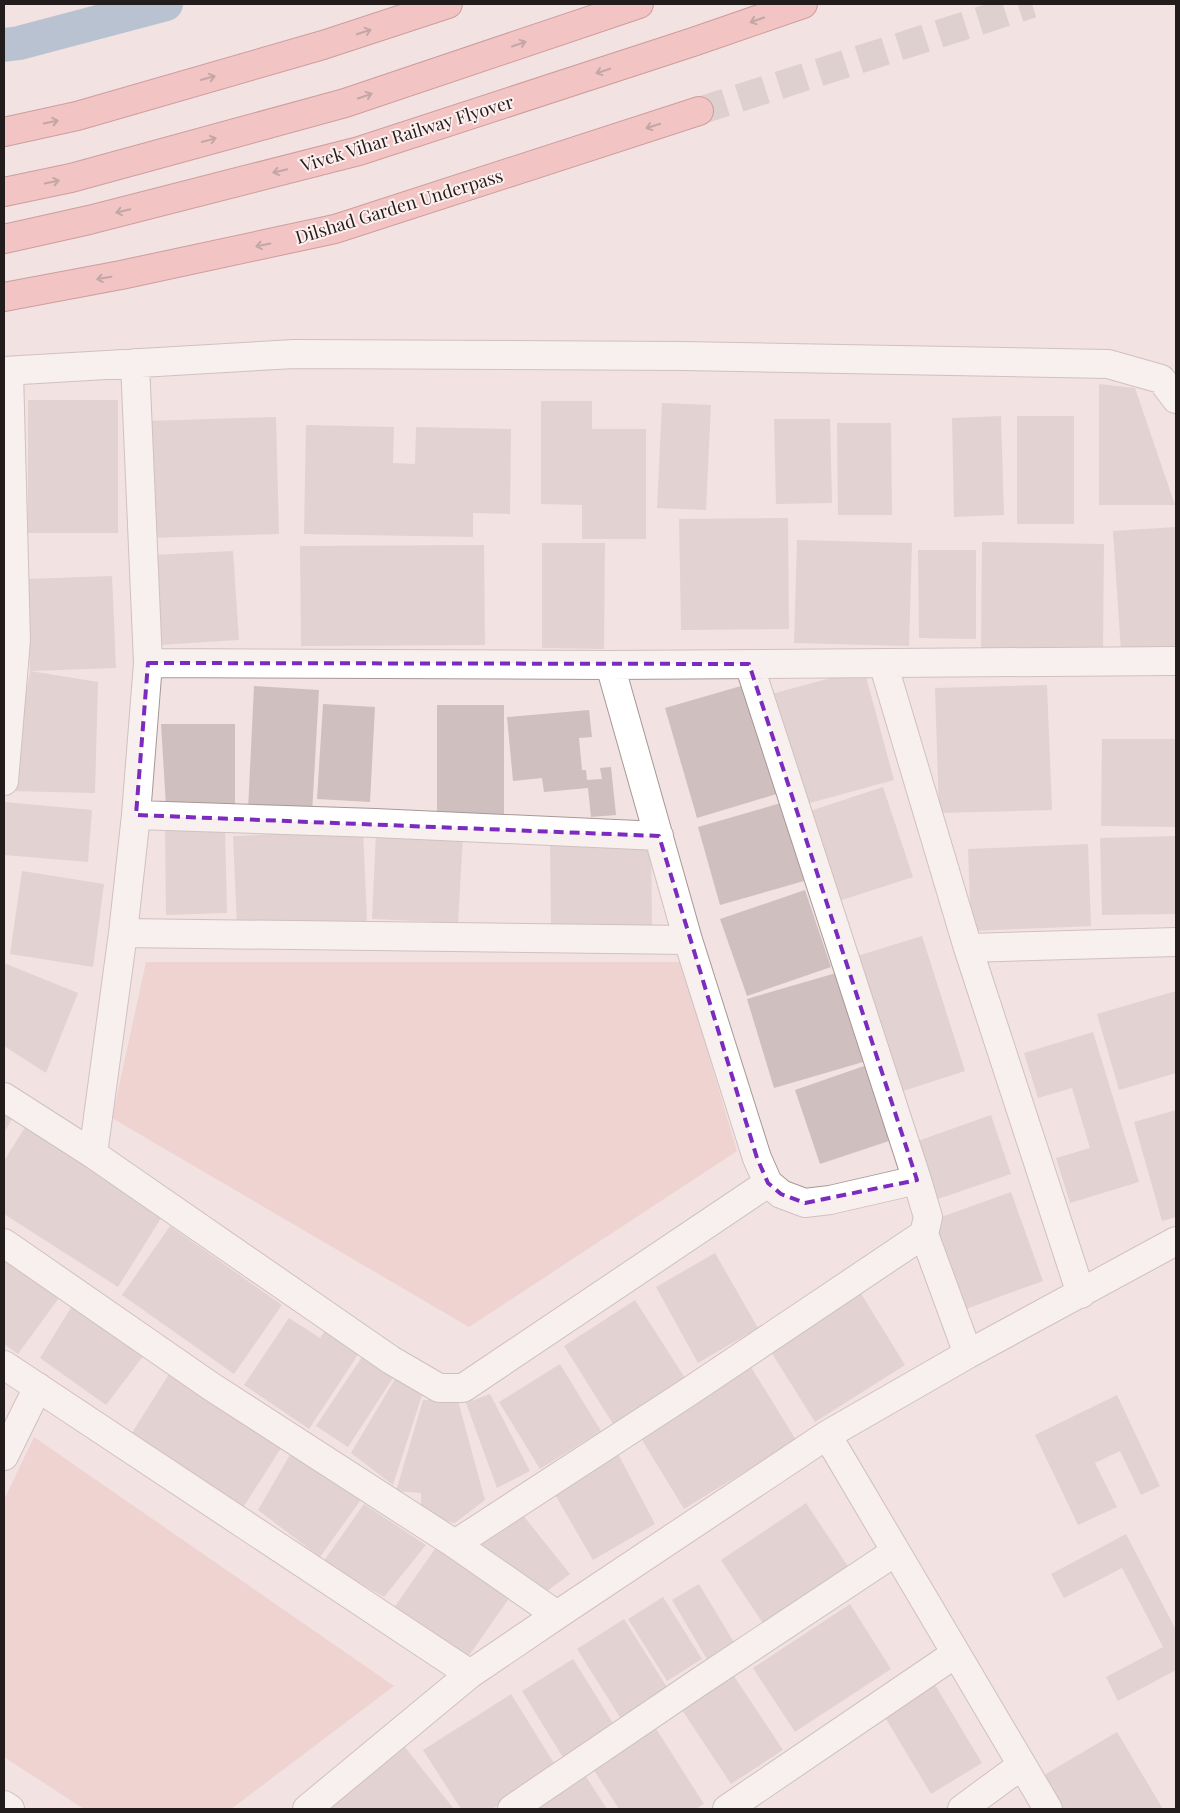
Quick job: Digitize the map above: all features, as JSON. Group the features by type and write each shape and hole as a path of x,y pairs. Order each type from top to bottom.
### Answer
{"main road":[{"path":"4,132 86,114 323,45 448,4"},
{"path":"4,192 71,178 345,103 639,4"},
{"name":"Vivek Vihar Railway Flyover","path":"4,239 89,220 359,151 693,42 803,4"},
{"name":"Dilshad Garden Underpass","path":"4,296 121,275 335,229 699,111"}],"street":[{"path":"4,781 16,640 7,371 294,354 673,356 1108,364 1161,380 1176,399"},
{"path":"93,1154 124,933 136,815 148,663 135,363"},
{"path":"148,663 610,665 1176,661"},
{"path":"883,663 968,948 1081,1294"},
{"path":"749,664 917,1180 928,1218 924,1234 968,1354"},
{"path":"610,665 688,940 757,1158 768,1182 781,1194 805,1203 830,1200 917,1180"},
{"path":"136,815 375,822 659,836"},
{"path":"124,933 688,940"},
{"path":"968,948 1176,942"},
{"path":"4,1097 93,1154 391,1360 439,1388 462,1388 768,1182"},
{"path":"455,1544 690,1391 924,1234"},
{"path":"307,1809 470,1674 827,1435 968,1354 1176,1241"},
{"path":"4,1243 212,1387 455,1544 557,1615"},
{"path":"4,1365 470,1674"},
{"path":"4,1456 38,1387"},
{"path":"827,1435 1048,1809"},
{"path":"512,1809 895,1552"},
{"path":"728,1809 955,1654"},
{"path":"962,1809 1022,1765"},
{"path":"4,1805 10,1809"}],"highlighted area":[{"path":"148,663 749,664 917,1180 805,1203 781,1194 768,1183 757,1158 659,836 136,815"}],"shaded area":[{"path":"146,962 681,962 737,1151 469,1327 112,1118"},
{"path":"34,1437 394,1686 231,1809 84,1809 4,1757 4,1500"}],"building":[{"path":"1099,384 1135,388 1175,505 1099,505"},
{"path":"28,400 118,400 118,533 28,533"},
{"path":"541,401 592,401 592,429 646,429 646,539 582,539 582,505 541,504"},
{"path":"662,403 711,405 706,510 657,508"},
{"path":"1001,416 1004,515 954,517 952,418"},
{"path":"1017,416 1074,416 1074,524 1017,524"},
{"path":"276,417 279,534 150,538 147,421"},
{"path":"774,419 830,419 832,503 776,504"},
{"path":"837,423 891,423 892,515 838,515"},
{"path":"306,425 394,427 393,463 415,464 416,427 511,429 510,514 473,513 473,537 304,534"},
{"path":"788,518 789,629 681,630 679,519"},
{"path":"1175,527 1176,648 1121,652 1113,531"},
{"path":"797,540 912,543 909,646 794,643"},
{"path":"982,542 1104,544 1103,649 981,648"},
{"path":"542,543 605,543 604,649 542,648"},
{"path":"484,545 485,645 301,646 300,546"},
{"path":"918,550 976,550 976,639 919,638"},
{"path":"233,551 239,640 159,645 153,555"},
{"path":"112,576 116,668 30,671 26,579"},
{"path":"864,669 894,780 799,806 768,695"},
{"path":"30,671 98,682 95,793 10,791"},
{"path":"748,684 780,793 697,818 665,708"},
{"path":"1047,685 1052,810 939,813 935,688"},
{"path":"254,686 319,690 312,814 248,810"},
{"path":"323,704 375,707 370,802 317,799"},
{"path":"437,705 504,705 504,819 437,819"},
{"path":"589,710 592,737 579,738 582,770 586,770 587,780 602,779 600,768 611,767 616,815 591,817 588,788 544,792 542,778 513,781 507,717"},
{"path":"161,724 235,724 235,815 166,806"},
{"path":"1102,739 1176,739 1176,827 1101,826"},
{"path":"883,787 913,877 839,901 810,811"},
{"path":"4,802 92,810 88,862 4,855"},
{"path":"781,803 804,881 720,905 698,827"},
{"path":"225,827 227,913 166,915 165,828"},
{"path":"363,830 367,921 237,927 233,836"},
{"path":"376,832 463,836 458,923 372,919"},
{"path":"1176,836 1176,914 1102,915 1100,838"},
{"path":"651,841 652,926 551,927 550,842"},
{"path":"1088,844 1091,926 971,931 968,849"},
{"path":"22,871 104,884 93,967 10,954"},
{"path":"805,890 831,967 747,996 720,919"},
{"path":"922,936 965,1071 897,1093 854,957"},
{"path":"4,963 78,993 46,1073 4,1046"},
{"path":"836,973 863,1062 774,1088 747,999"},
{"path":"1176,991 1176,1073 1119,1090 1097,1014"},
{"path":"1093,1032 1139,1182 1070,1203 1056,1158 1090,1148 1072,1088 1038,1098 1024,1053"},
{"path":"867,1065 892,1140 820,1164 795,1090"},
{"path":"1176,1110 1176,1217 1162,1221 1134,1122"},
{"path":"4,1111 13,1117 4,1133"},
{"path":"991,1115 1011,1174 932,1201 912,1143"},
{"path":"25,1127 163,1215 118,1287 4,1214 4,1161"},
{"path":"1011,1192 1043,1281 966,1309 933,1220"},
{"path":"170,1226 282,1305 234,1374 122,1295"},
{"path":"4,1247 64,1291 18,1354 4,1344"},
{"path":"715,1253 758,1328 698,1363 656,1287"},
{"path":"857,1287 905,1365 815,1422 766,1344"},
{"path":"635,1300 685,1378 613,1424 564,1346"},
{"path":"75,1301 147,1351 106,1405 40,1358"},
{"path":"289,1318 320,1338 326,1330 359,1353 309,1429 244,1385"},
{"path":"362,1357 393,1378 348,1447 316,1426"},
{"path":"560,1364 601,1431 540,1469 499,1402"},
{"path":"751,1367 796,1440 684,1509 639,1435"},
{"path":"169,1374 281,1448 239,1514 127,1441"},
{"path":"395,1379 424,1389 393,1485 351,1453"},
{"path":"490,1394 530,1471 497,1488 466,1403"},
{"path":"1117,1395 1160,1486 1141,1495 1120,1451 1095,1463 1117,1507 1078,1525 1035,1435"},
{"path":"457,1397 485,1500 455,1523 421,1516 421,1493 396,1491 423,1400"},
{"path":"294,1448 365,1494 320,1557 258,1510"},
{"path":"617,1452 655,1524 593,1560 551,1488"},
{"path":"806,1503 855,1577 770,1634 721,1560"},
{"path":"364,1504 426,1545 384,1597 323,1562"},
{"path":"518,1509 570,1574 542,1595 473,1540"},
{"path":"1126,1534 1176,1630 1176,1670 1118,1701 1106,1677 1163,1647 1122,1568 1064,1598 1051,1574"},
{"path":"437,1546 510,1597 463,1664 391,1612"},
{"path":"699,1584 735,1644 708,1661 672,1600"},
{"path":"663,1597 702,1659 667,1681 628,1619"},
{"path":"850,1604 891,1669 795,1732 753,1668"},
{"path":"624,1619 670,1692 623,1722 577,1649"},
{"path":"573,1659 618,1731 567,1764 522,1691"},
{"path":"732,1673 783,1750 731,1784 680,1707"},
{"path":"934,1683 982,1763 931,1794 883,1714"},
{"path":"511,1694 557,1768 492,1809 461,1809 423,1750"},
{"path":"653,1724 704,1804 696,1809 619,1809 590,1764"},
{"path":"1117,1732 1163,1809 1050,1809 1034,1781"},
{"path":"404,1746 454,1809 328,1809"},
{"path":"581,1769 607,1809 518,1809"}],"waterway":[{"path":"4,45 19,43 166,4"}],"tunnel":[{"path":"699,111 1032,4"}]}
